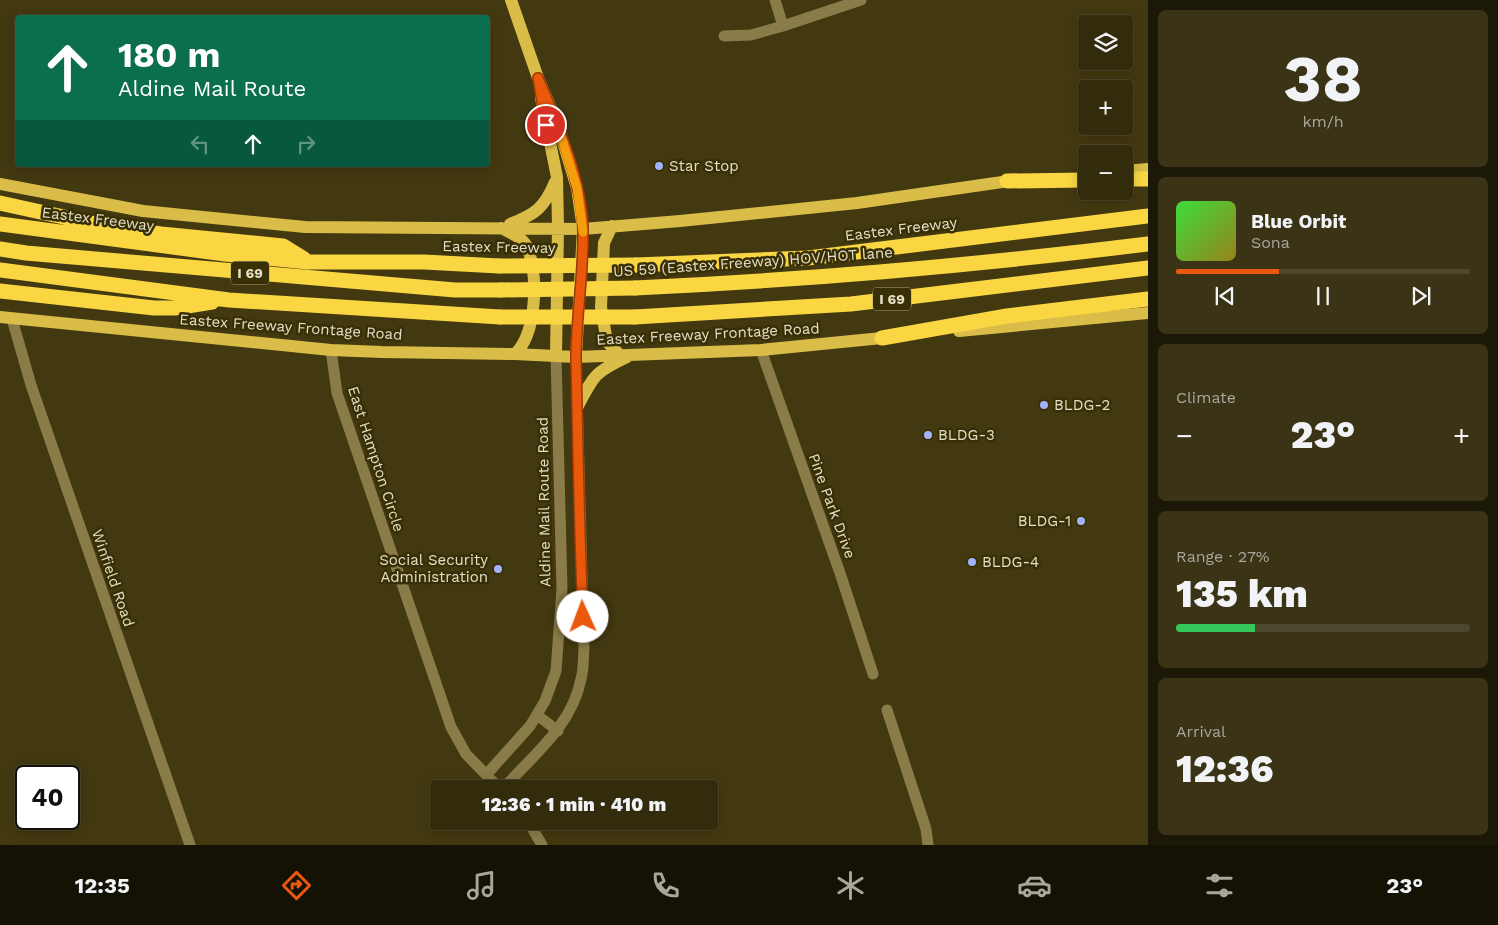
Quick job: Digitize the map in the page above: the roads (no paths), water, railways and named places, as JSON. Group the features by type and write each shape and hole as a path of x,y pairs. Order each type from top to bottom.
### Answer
{"highway":[{"path":"1133,179 1148,179"},
{"path":"1007,180 1078,180"},
{"path":"0,203 100,225 161,234 283,246 308,262"},
{"name":"Eastex Freeway","path":"0,224 226,254 308,262 424,262 499,266 636,265 808,258 1148,216"},
{"name":"US 59 (Eastex Freeway) HOV/HOT lane","path":"0,249 455,290 501,290 636,288 793,279 1005,261 1148,244"},
{"name":"I 69","path":"0,270 229,300 500,317 635,317 851,304 1148,268"},
{"path":"0,291 154,308 175,308 229,300"},
{"path":"882,338 1007,316 1148,299"}],"main road":[{"path":"511,0 538,78 558,125 577,188 583,229 576,356"},
{"path":"538,78 557,177 556,356"},
{"path":"1133,170 1148,169"},
{"path":"0,184 143,212 306,227 583,229 680,222 858,203 1007,180 1078,175"},
{"path":"500,227 528,217 543,205 557,177"},
{"path":"578,406 596,374 627,354 607,342 601,307 604,243 612,226"},
{"path":"500,227 519,238 528,249 533,275 534,312 528,336 522,347 515,354"},
{"name":"Eastex Freeway Frontage Road","path":"6,318 331,350 576,356 761,350 1148,313"}],"street":[{"path":"775,0 783,26"},
{"path":"724,36 751,35 861,0"},
{"name":"Winfield Road","path":"6,318 31,385 190,845"},
{"name":"East Hampton Circle","path":"331,350 337,393 450,727 466,754 492,780"},
{"name":"Pine Park Drive","path":"761,350 840,573 873,674"},
{"name":"Aldine Mail Route Road","path":"486,775 530,726 545,701 556,671 562,586 556,356"},
{"path":"511,780 558,732 576,696 582,678 584,648 576,356"},
{"path":"558,452 579,453"},
{"path":"562,586 582,585"},
{"path":"886,710 926,829 928,845"},
{"path":"537,715 558,732"},
{"path":"533,830 542,845"}],"place":[{"name":"Star Stop","path":"659,166"},
{"name":"BLDG-2","path":"1044,405"},
{"name":"BLDG-3","path":"928,435"},
{"name":"BLDG-1","path":"1081,521"},
{"name":"BLDG-4","path":"972,562"},
{"name":"Social Security Administration","path":"498,569"}]}
